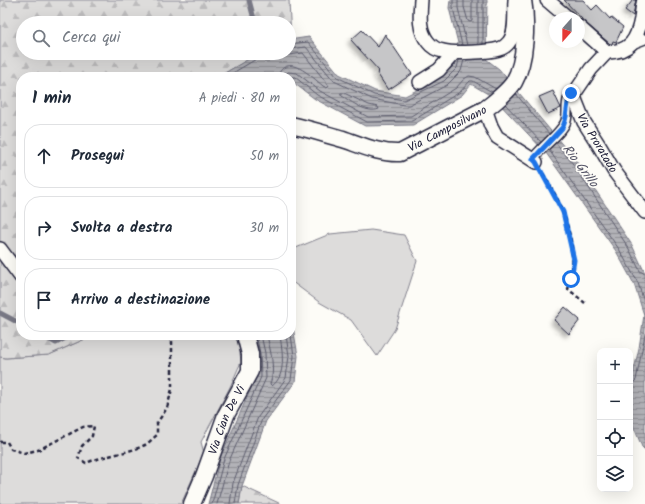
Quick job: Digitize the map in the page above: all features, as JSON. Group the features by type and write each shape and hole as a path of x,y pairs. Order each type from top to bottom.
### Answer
{"street":[{"path":"421,0 421,27 427,42 435,48 454,53 497,50 504,47 513,35 515,0"},
{"name":"Via Camposilvano","path":"296,126 314,130 377,150 390,153 400,153 489,107 514,83 520,67 524,40 523,0"},
{"path":"547,0 561,12"},
{"path":"632,44 638,29 644,0"},
{"path":"585,32 607,52 618,52 645,39"},
{"path":"489,107 491,126 497,137 535,158 565,123 568,99 571,93 576,91 591,69 607,52"},
{"path":"420,82 439,70 454,53"},
{"name":"Via Proratado","path":"576,91 574,97 584,122 614,171 645,212"},
{"path":"0,249 16,270"},
{"name":"Via Cian De Vi","path":"192,504 204,476 226,415 250,371 250,354 246,340"}],"path":[{"path":"535,158 563,212 574,260 568,289 585,303"},
{"path":"0,442 7,442 11,449 24,453 38,450 83,427 94,426 92,436 82,446 78,458 86,463 145,445 157,435 158,422 167,408 172,390 172,340"}],"green space":[{"path":"0,0 289,0 290,16 16,16 16,60 247,60 227,72 16,72 16,340 83,340 49,355 6,358 0,357"},
{"path":"371,230 404,235 417,261 395,329 377,356 351,320 319,302 296,285 296,248 330,234"},
{"path":"83,340 239,340 241,362 230,387 201,442 204,453 181,504 0,504 0,357 6,358 49,355"},
{"path":"242,486 281,504 239,504"}],"water":[{"path":"450,0 487,0 486,59 499,69 576,161 632,245 645,273 645,450 642,447 633,425 633,374 644,315 634,284 616,251 546,153 493,97 471,84 462,95 413,125 365,126 315,99 296,85 296,72 227,72 247,60 296,60 296,39 309,37 339,74 375,91 405,96 441,78 454,65 458,43 449,8"},
{"path":"253,340 295,340 298,356 295,382 266,421 242,486 239,504 208,504 220,458 257,375 256,354"}],"building":[{"path":"564,0 583,0 592,10 597,5 610,19 611,17 623,27 616,42 613,41 612,44 610,44 585,23 585,12 575,12"},
{"path":"633,0 636,0 633,16 625,10"},
{"path":"362,30 378,47 385,34 412,74 388,90 377,73 379,71 351,40"},
{"path":"553,91 561,108 548,114 539,97"},
{"path":"565,307 580,320 569,334 554,320"}],"waterway":[{"path":"249,0 253,16"},
{"path":"0,313 16,321"},
{"path":"50,340 56,343 62,340"}],"route":[{"path":"571,93 568,99 565,123 533,159 551,188 563,212 574,260 571,279"}],"water label":[{"name":"Rio Grillo","path":"580,166"}]}
